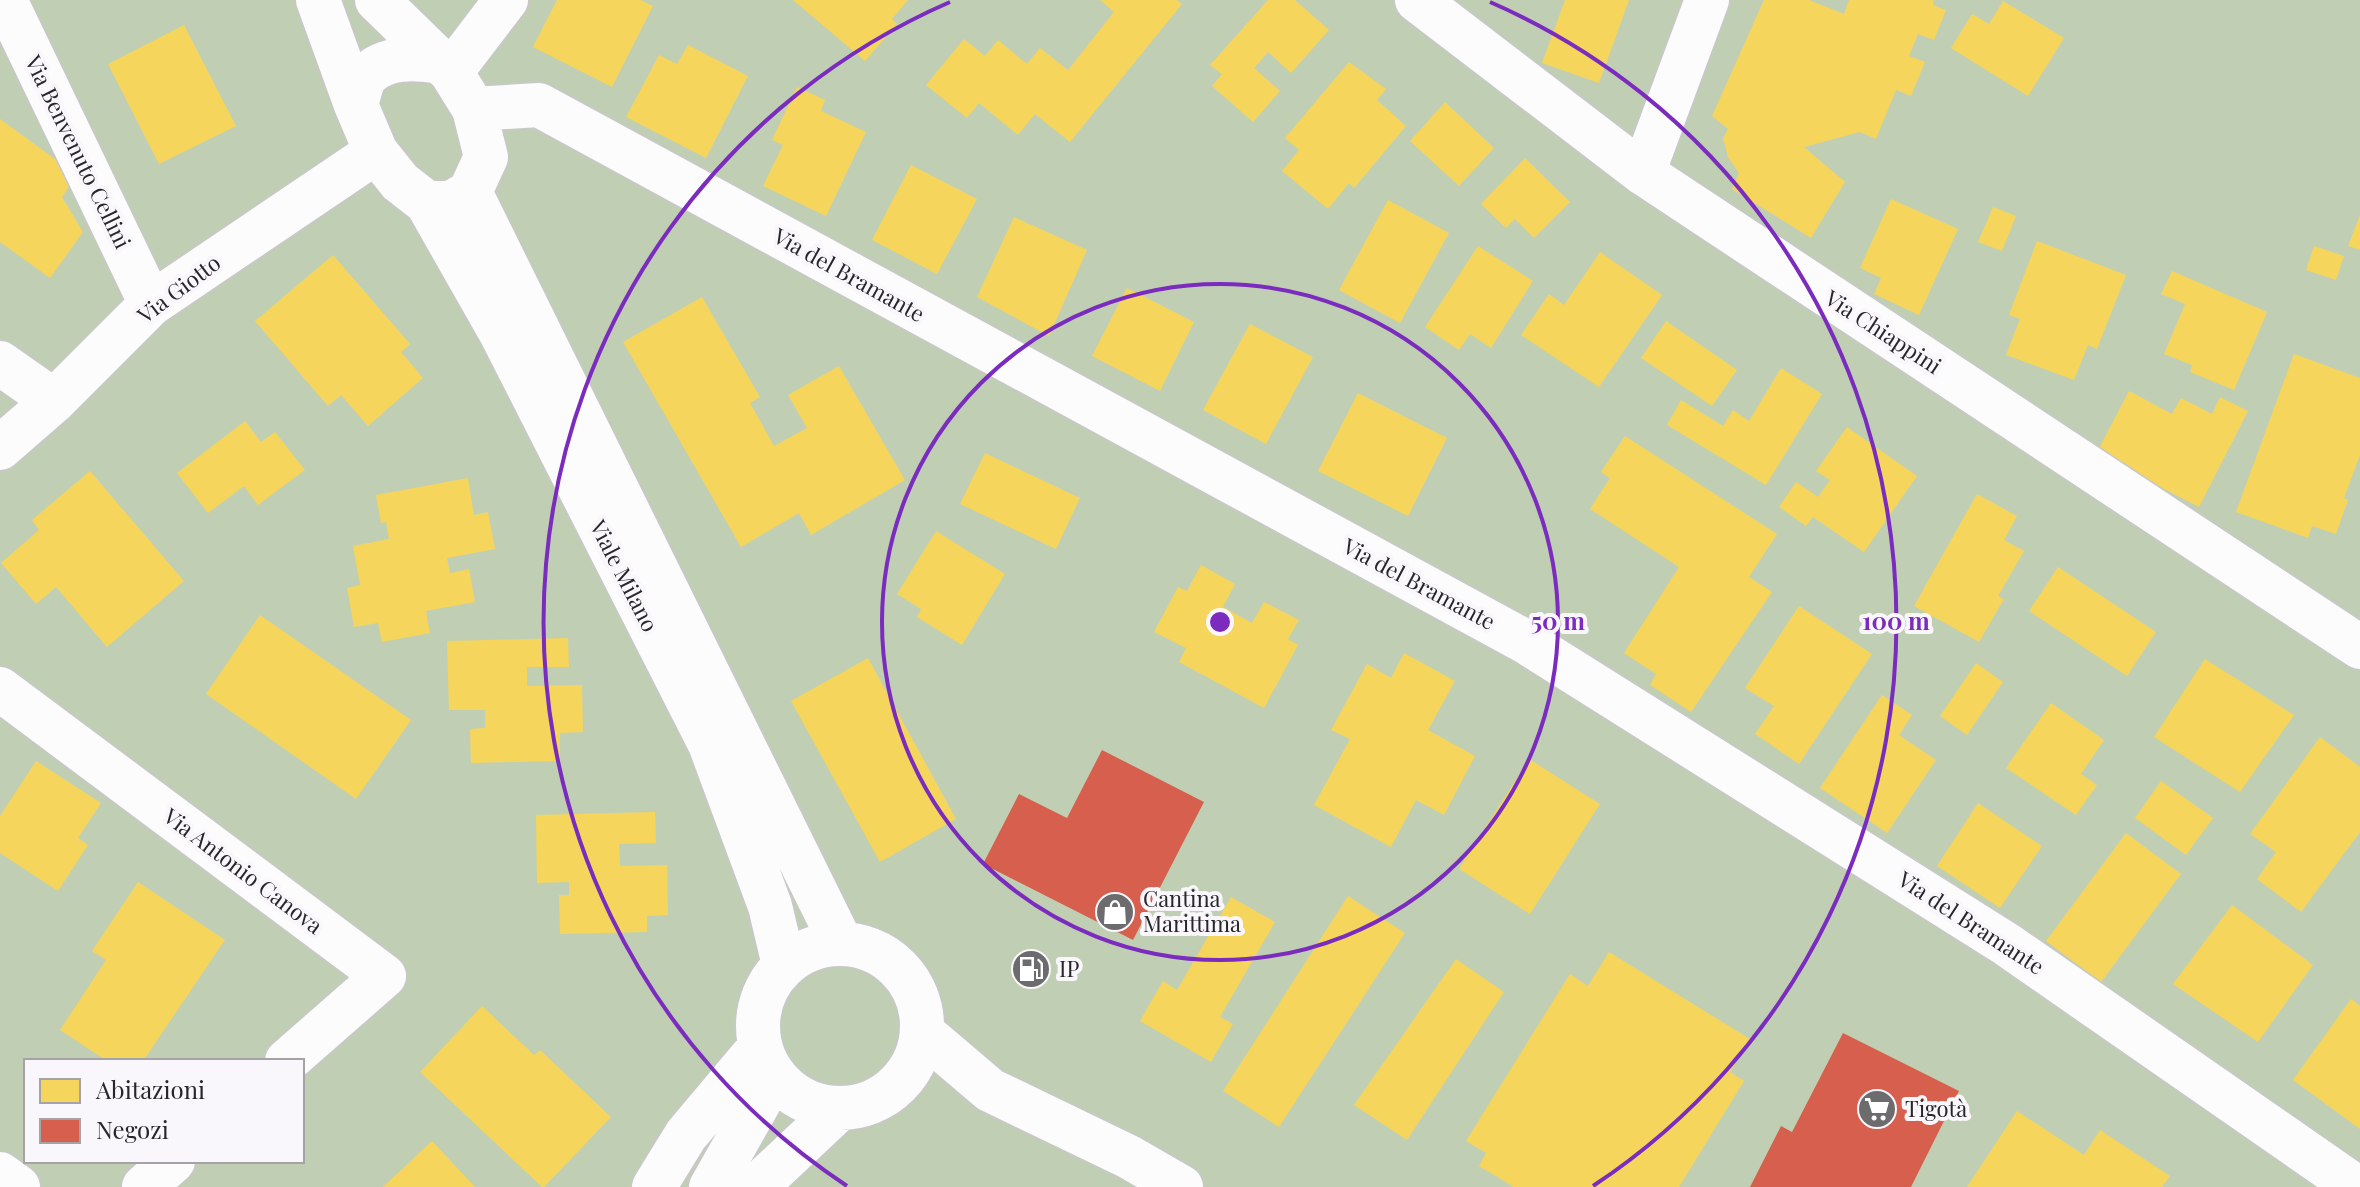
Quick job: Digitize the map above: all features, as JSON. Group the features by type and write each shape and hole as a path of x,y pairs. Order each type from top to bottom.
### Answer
{"street":[{"name":"Via Benvenuto Cellini","path":"5,0 151,304"},
{"name":"Viale Milano","path":"318,0 376,152 400,182 427,203 502,335 710,744 770,906 784,965"},
{"path":"377,0 445,67 474,109 486,157 470,192 451,203 427,203"},
{"path":"445,67 506,0"},
{"name":"Via Chiappini","path":"1417,0 1643,173 2360,647"},
{"path":"1643,173 1707,0"},
{"path":"356,105 366,76 388,63 413,57 445,67"},
{"name":"Via del Bramante","path":"474,109 539,105 1526,642 2006,944 2356,1187"},
{"name":"Via Giotto","path":"0,448 54,401 151,304 376,152"},
{"name":"Viale Milano","path":"470,192 841,943"},
{"path":"0,363 54,401"},
{"name":"Via Antonio Canova","path":"0,689 384,976 289,1059"},
{"path":"841,943 867,947 892,961 910,981 921,1006 923,1033 916,1057 904,1078 886,1094 864,1105 840,1108 815,1105 792,1093 767,1061 757,1024 761,1002 770,982 784,965 820,945 841,943"},
{"path":"923,1033 990,1090 1129,1157 1181,1187"},
{"path":"654,1187 686,1135 767,1061"},
{"path":"711,1187 767,1061"},
{"path":"756,1187 840,1108"},
{"path":"144,1187 171,1163"},
{"path":"0,1174 18,1187"}],"green space":[{"path":"0,0 2360,0 2360,1187 0,1187"}],"building: Abitazioni":[{"path":"557,0 641,0 653,6 612,87 533,47"},
{"path":"793,0 908,0 892,19 897,24 865,61"},
{"path":"1100,0 1177,0 1182,4 1070,142 1035,114 1018,135 979,103 967,118 926,85 964,39 985,56 998,40 1027,64 1040,48 1068,70 1114,12"},
{"path":"1268,0 1295,0 1329,30 1291,73 1268,52 1254,68 1280,91 1253,122 1212,86 1222,74 1210,65"},
{"path":"1565,0 1629,0 1599,83 1542,63"},
{"path":"1764,0 1809,0 1844,14 1849,0 1934,0 1933,5 1946,10 1934,40 1918,34 1909,56 1925,62 1911,96 1896,90 1876,139 1860,132 1804,147 1845,182 1811,238 1732,189 1739,173 1728,157 1723,138 1728,129 1712,116"},
{"path":"2003,1 2064,38 2028,96 1951,48 1972,14 1989,24"},
{"path":"184,25 236,126 159,164 108,64"},
{"path":"688,45 748,76 706,158 626,117 659,55 677,64"},
{"path":"1349,62 1386,89 1377,100 1406,126 1354,188 1349,183 1328,209 1282,171 1299,150 1285,138"},
{"path":"797,87 825,100 821,111 866,132 826,216 763,186 783,145 772,140"},
{"path":"1445,102 1494,148 1459,186 1410,141"},
{"path":"0,119 77,175 62,197 83,232 50,278 0,242"},
{"path":"1525,158 1570,202 1534,238 1515,219 1506,228 1481,204"},
{"path":"911,165 977,199 937,274 872,240"},
{"path":"1891,199 1958,229 1919,315 1874,294 1881,278 1860,268"},
{"path":"1388,200 1449,233 1400,323 1339,290"},
{"path":"1993,207 2016,216 2002,251 1978,242"},
{"path":"2360,215 2360,250 2348,246"},
{"path":"1014,217 1087,250 1049,336 977,297"},
{"path":"2037,241 2126,275 2097,349 2088,345 2074,380 2006,355 2020,319 2009,315"},
{"path":"1478,246 1533,281 1491,348 1470,334 1459,350 1425,327"},
{"path":"2314,246 2344,256 2336,280 2306,270"},
{"path":"1600,252 1662,295 1599,387 1521,335 1549,294 1564,305"},
{"path":"333,255 410,344 401,352 423,378 368,426 341,395 328,406 255,321"},
{"path":"2172,271 2267,312 2234,390 2190,372 2192,365 2164,354 2185,304 2161,294"},
{"path":"1127,288 1194,322 1160,391 1092,356"},
{"path":"702,297 760,397 750,403 774,446 807,428 788,395 839,366 905,480 811,535 799,513 741,547 623,342"},
{"path":"1666,321 1737,370 1712,406 1641,358"},
{"path":"1250,324 1313,357 1266,444 1203,410"},
{"path":"2294,354 2360,378 2360,455 2344,498 2348,500 2336,534 2312,526 2308,538 2236,512"},
{"path":"1781,368 1822,394 1766,485 1667,425 1681,400 1723,426 1733,410 1749,421"},
{"path":"2129,391 2172,414 2181,398 2212,414 2220,397 2248,411 2199,507 2096,454"},
{"path":"1358,393 1447,438 1408,516 1318,471"},
{"path":"245,421 261,442 275,432 305,470 258,505 244,486 208,513 177,473"},
{"path":"1847,427 1917,476 1864,552 1813,517 1806,526 1779,507 1796,482 1818,497 1830,480 1816,471"},
{"path":"1625,436 1777,534 1749,577 1772,592 1691,712 1650,685 1656,674 1624,653 1679,567 1590,509 1610,478 1601,472"},
{"path":"985,453 1080,498 1056,549 960,504"},
{"path":"90,471 184,581 107,647 56,587 36,604 1,563 39,530 32,520"},
{"path":"468,478 474,515 488,512 495,549 447,558 450,573 469,569 475,602 426,611 430,633 382,642 378,623 354,627 347,588 360,585 353,546 389,539 386,522 381,523 376,495"},
{"path":"1977,494 2017,516 2004,540 2024,551 1998,596 2004,599 1979,642 1914,606"},
{"path":"936,531 1005,574 962,645 917,617 921,609 897,594"},
{"path":"1201,565 1235,584 1223,607 1252,623 1264,602 1299,620 1288,639 1298,645 1264,708 1179,662 1186,648 1154,632 1178,587 1187,591"},
{"path":"2058,567 2156,632 2127,676 2029,611"},
{"path":"1799,606 1872,654 1799,764 1755,734 1774,706 1745,688"},
{"path":"260,615 411,720 356,799 206,694"},
{"path":"568,638 569,667 527,667 527,686 582,685 583,732 560,733 560,761 471,763 470,729 485,728 485,710 449,710 447,641"},
{"path":"1404,653 1455,681 1428,730 1475,756 1444,815 1416,800 1391,847 1314,805 1350,739 1331,730 1367,664 1391,678"},
{"path":"868,658 956,819 880,862 791,701"},
{"path":"2205,659 2294,715 2240,792 2154,737"},
{"path":"1976,663 2003,682 1967,735 1940,716"},
{"path":"1882,695 1912,715 1899,735 1936,760 1887,833 1820,788"},
{"path":"2051,703 2104,740 2081,774 2097,785 2076,815 2006,768"},
{"path":"2320,737 2360,767 2360,832 2301,912 2257,879 2276,852 2250,834"},
{"path":"1529,759 1600,804 1530,914 1459,869"},
{"path":"36,761 101,803 78,838 88,845 58,891 0,853 0,816"},
{"path":"2161,781 2213,818 2186,855 2135,818"},
{"path":"1978,803 2042,846 2000,908 1937,866"},
{"path":"655,812 656,843 619,844 620,866 667,865 668,915 647,916 647,932 560,934 559,895 569,895 569,882 537,883 536,815"},
{"path":"2126,833 2181,874 2101,982 2046,941"},
{"path":"138,882 225,940 144,1059 104,1059 60,1030 106,960 92,951"},
{"path":"1348,896 1405,933 1279,1127 1223,1091"},
{"path":"1231,897 1275,922 1220,1017 1233,1024 1211,1062 1140,1021 1163,981 1177,990"},
{"path":"2232,905 2313,965 2258,1042 2173,984"},
{"path":"1609,952 1750,1039 1730,1072 1744,1081 1679,1187 1514,1187 1479,1166 1486,1153 1466,1141 1570,974 1588,986"},
{"path":"1456,959 1504,992 1407,1140 1354,1105"},
{"path":"2351,999 2360,1006 2360,1129 2293,1080"},
{"path":"482,1006 534,1055 540,1050 611,1117 544,1187 420,1072"},
{"path":"2017,1111 2084,1155 2100,1130 2170,1176 2162,1187 1967,1187"},
{"path":"432,1141 475,1187 383,1187"}],"building: Negozi":[{"path":"1102,750 1204,802 1133,940 983,864 1019,794 1067,818"},
{"name":"Tigotà","path":"1843,1033 1959,1091 1911,1187 1750,1187 1781,1126 1792,1132"}],"place":[{"name":"Cantina Marittima","path":"1115,912"},
{"name":"IP","path":"1031,969"},
{"name":"Tigotà","path":"1877,1109"}]}
